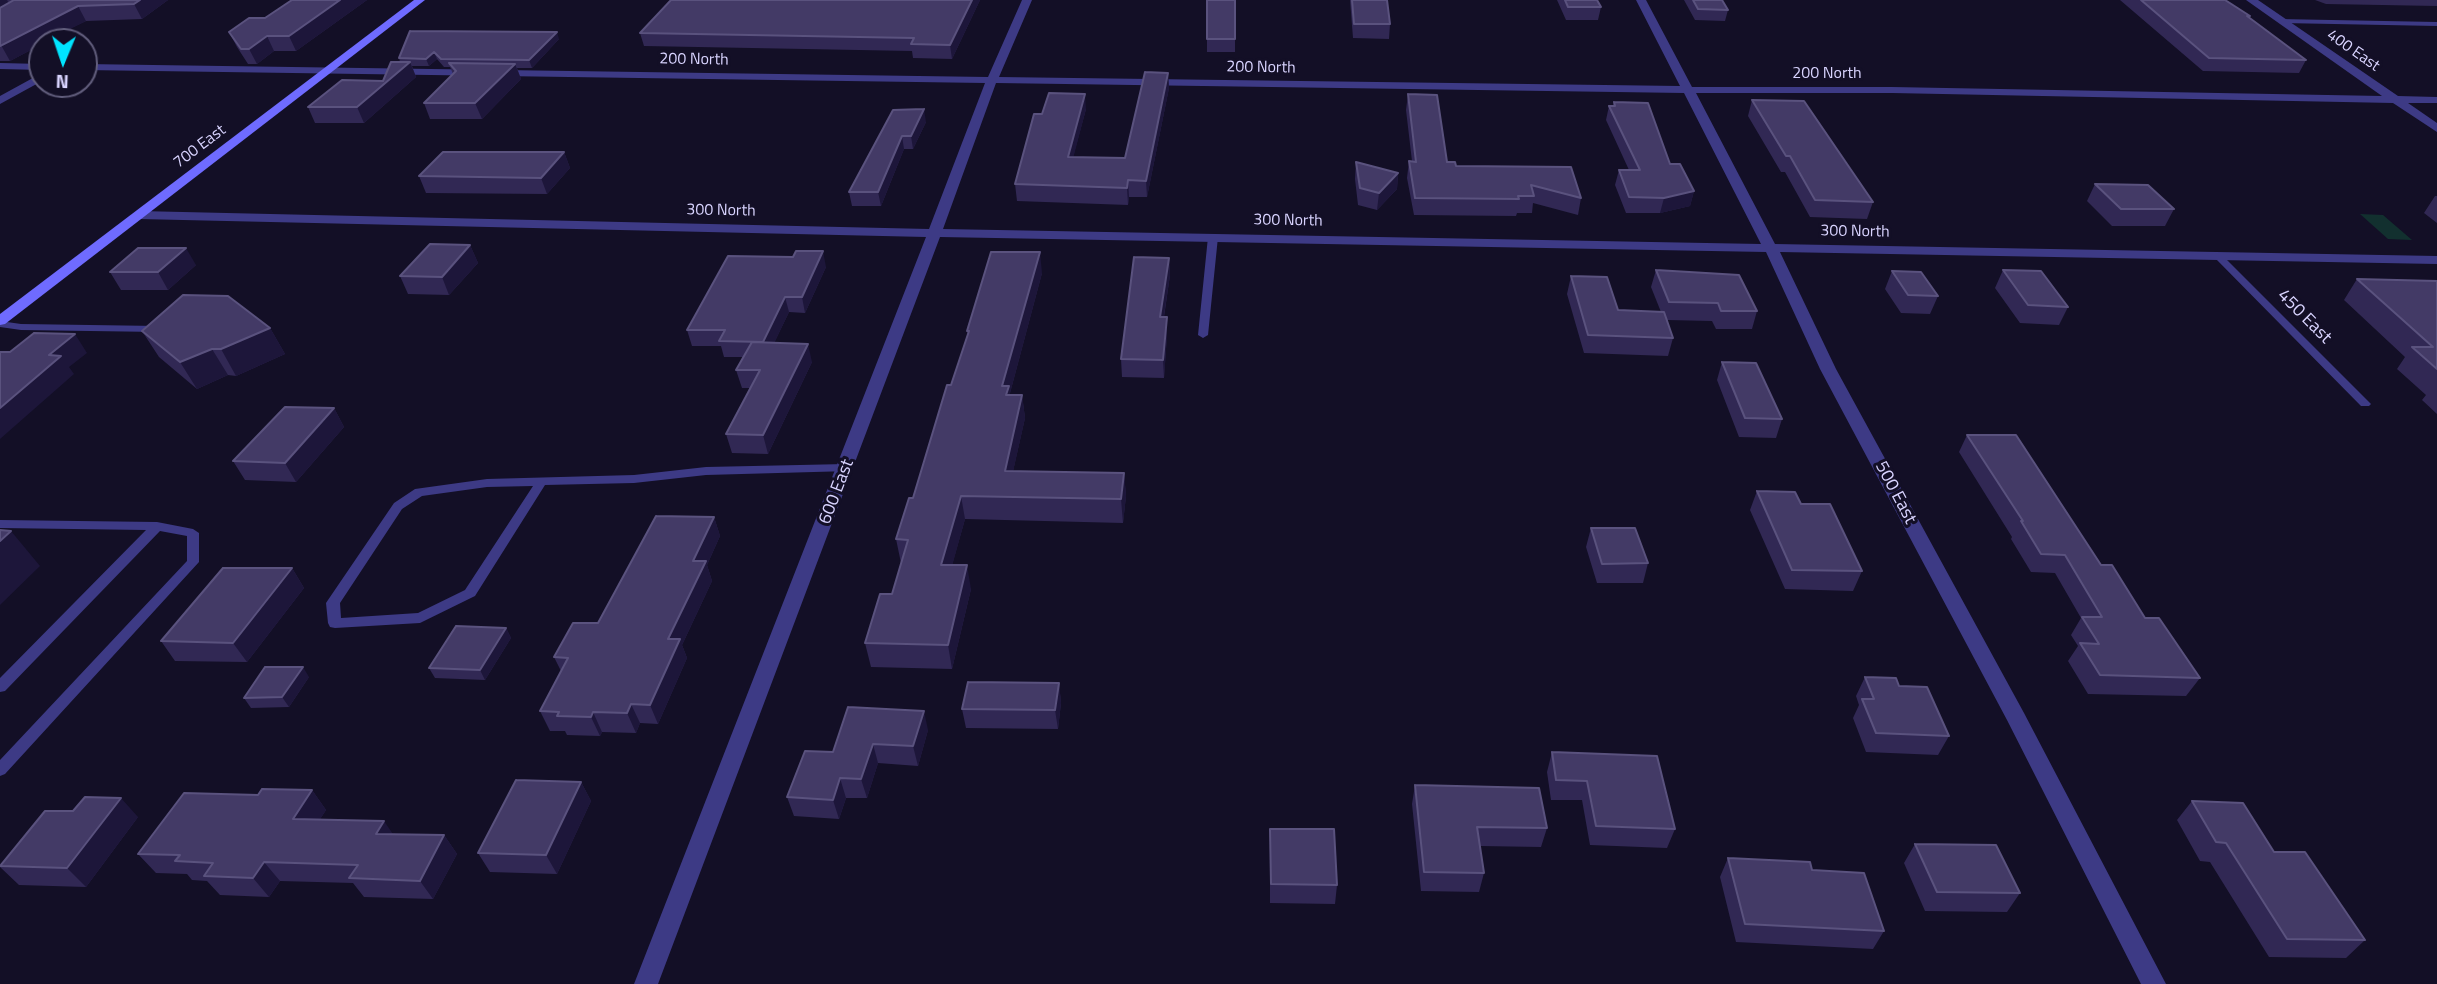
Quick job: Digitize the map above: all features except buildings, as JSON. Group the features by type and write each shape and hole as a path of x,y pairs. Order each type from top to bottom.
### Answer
{"street":[{"name":"700 East","path":"0,322 420,0"},
{"name":"600 East","path":"646,984 846,468 992,80 1027,0"},
{"name":"500 East","path":"1641,0 1772,249 1828,369 2017,719 2154,984"},
{"name":"400 East","path":"2251,0 2437,128"},
{"path":"0,66 28,67"},
{"name":"200 North","path":"98,67 1687,90 1892,90 2437,100"},
{"path":"0,101 28,84"},
{"name":"300 North","path":"139,215 933,233 2437,260"}],"lane":[{"path":"2282,22 2437,24"},
{"path":"1203,335 1213,237"},
{"name":"450 East","path":"2218,256 2365,404"},
{"path":"0,322 22,327 174,329"},
{"path":"541,482 470,593 420,618 335,623 333,603 398,506 419,492 487,483 634,479 706,471 846,468"},
{"path":"0,524 157,526 193,533 193,562 0,770"},
{"path":"0,687 157,526"}],"green space":[{"path":"2360,214 2383,215 2412,240 2388,239"}]}
